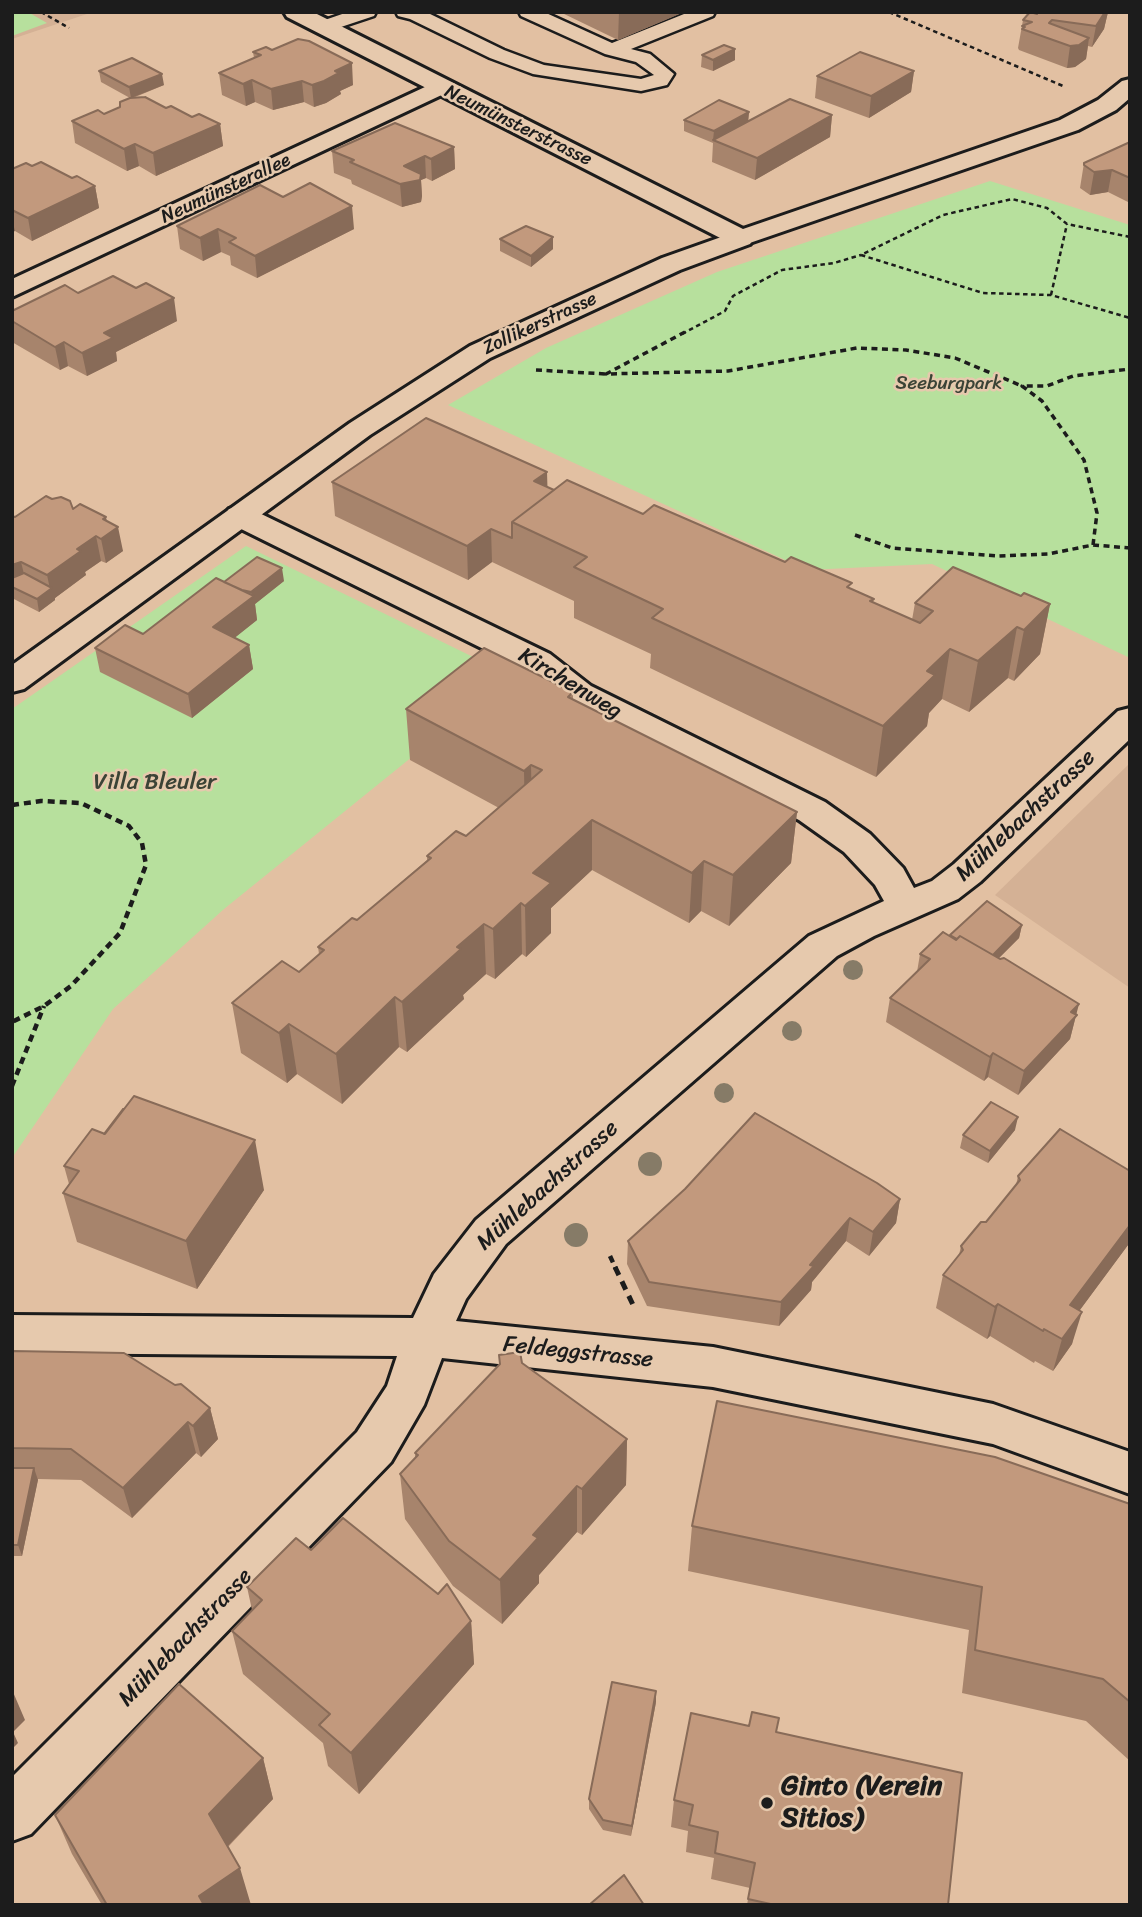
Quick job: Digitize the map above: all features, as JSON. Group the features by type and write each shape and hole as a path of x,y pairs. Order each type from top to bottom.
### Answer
{"street":[{"name":"Neumünsterstrasse","path":"295,12 741,238"},
{"name":"Zollikerstrasse","path":"12,681 360,429 480,352 671,264 1069,125 1107,105 1130,86"},
{"name":"Neumünsterallee","path":"12,289 440,87"},
{"name":"Kirchenweg","path":"240,516 538,662 579,694 812,811 857,843 890,877 906,908"},
{"name":"Mühlebachstrasse","path":"12,1815 374,1447 408,1391 426,1337 450,1287 491,1232 823,946 861,926 945,890 967,873 1130,719"},
{"name":"Feldeggstrasse","path":"12,1334 426,1337 713,1367 993,1424 1130,1473"}],"lane":[{"path":"323,27 367,12"},
{"path":"405,12 540,71 641,85 660,80 664,74 643,58 612,50 528,12"},
{"path":"612,50 706,12"}],"path":[{"path":"41,12 69,28"},
{"path":"889,12 1064,86"},
{"path":"606,374 725,311 733,296 782,270 834,263 861,255 943,215 1012,199 1047,208 1067,224 1130,237"},
{"path":"1051,295 1067,224"},
{"path":"861,255 983,293 1051,295 1130,318"},
{"path":"524,370 606,374 728,371 857,348 906,350 955,358 1022,386 1042,401 1084,460 1097,513 1093,545"},
{"path":"1022,386 1047,386 1073,376 1130,369"},
{"path":"855,535 892,548 998,556 1048,554 1093,545 1130,548"},
{"path":"12,805 41,801 81,803 130,826 142,843 146,865 120,933 71,986 44,1006 12,1022"},
{"path":"12,1086 44,1006"},
{"path":"610,1256 636,1311"}],"shaded area":[{"path":"12,12 93,12 12,39"},
{"path":"1130,763 1130,988 995,895"}],"green space":[{"path":"12,12 28,12 47,23 12,36"},
{"name":"Seeburgpark","path":"990,181 1130,225 1130,658 932,564 807,570 448,405 546,348 717,272"},
{"name":"Villa Bleuler","path":"246,546 512,676 224,909 113,1009 12,1158 12,709"}],"building":[{"path":"1030,12 1105,12 1096,26 1052,20 1049,23 1089,38 1079,45 1070,46 1022,29 1025,27 1022,26 1032,22 1023,20"},
{"path":"298,39 309,41 352,63 335,71 339,73 312,85 302,81 271,89 252,80 243,84 219,73 261,55 253,52 266,47 272,50"},
{"path":"724,45 735,49 713,60 702,55"},
{"path":"860,52 914,71 871,96 817,76"},
{"path":"132,58 162,74 129,87 99,71"},
{"path":"145,97 166,108 171,106 192,117 199,114 220,124 153,153 135,144 124,149 72,121 98,110 104,114 120,107 120,102 130,98"},
{"path":"790,99 832,115 757,158 713,140"},
{"path":"719,100 749,112 714,131 684,120"},
{"path":"395,123 454,147 431,159 425,156 404,166 421,174 420,180 400,184 332,151"},
{"path":"1130,142 1130,178 1112,170 1094,172 1084,165 1084,163"},
{"path":"41,162 95,186 28,218 12,210 12,169 26,163 32,166"},
{"path":"310,183 352,206 255,256 229,242 236,238 218,229 200,238 177,226 260,185 283,197"},
{"path":"526,226 553,237 531,256 500,239"},
{"path":"113,276 136,288 146,283 174,298 104,333 113,338 82,353 64,342 55,347 12,321 12,311 65,285 78,293"},
{"path":"426,418 547,472 534,481 554,490 512,522 512,538 491,529 467,546 332,482"},
{"path":"567,480 643,514 654,505 785,562 791,557 852,583 847,587 874,599 870,601 920,623 933,611 915,603 953,567 1021,596 1024,593 1050,604 1024,630 1017,627 978,661 950,649 927,671 935,675 883,726 652,618 663,609 574,567 587,557 512,522"},
{"path":"46,496 70,501 73,509 80,504 106,517 103,519 118,527 101,539 96,536 77,549 81,551 47,575 21,562 12,565 12,516 15,517"},
{"path":"257,557 282,568 251,592 224,582"},
{"path":"24,573 52,588 37,599 12,587 12,578"},
{"path":"216,578 254,596 213,627 249,645 188,694 95,648 125,625 143,634"},
{"path":"484,648 573,692 568,697 797,812 733,875 704,861 692,873 592,820 533,873 551,883 525,906 521,903 493,929 484,924 457,947 461,949 402,1002 395,997 336,1054 289,1024 279,1033 232,1003 282,961 299,972 324,950 318,947 352,918 357,920 431,858 427,856 456,831 466,836 542,770 531,765 524,771 406,709"},
{"path":"987,901 1022,925 993,955 960,936 957,939 950,935"},
{"path":"943,932 956,940 960,936 1000,959 1004,958 1079,1004 1071,1012 1077,1015 1024,1071 993,1053 990,1057 890,998 930,959 920,954"},
{"path":"134,1096 255,1140 186,1241 63,1193 79,1171 64,1166 92,1129 105,1134"},
{"path":"991,1102 1018,1117 990,1151 963,1135"},
{"path":"755,1113 900,1199 873,1232 850,1218 810,1265 814,1266 781,1302 649,1282 628,1241 685,1189"},
{"path":"1060,1129 1130,1171 1130,1225 1070,1305 1082,1312 1062,1339 998,1304 995,1307 943,1275 963,1250 961,1246 981,1222 986,1222 1020,1180 1018,1176"},
{"path":"12,1351 124,1353 175,1385 181,1384 210,1408 193,1426 188,1422 123,1488 71,1449 12,1448"},
{"path":"520,1352 522,1363 627,1439 582,1489 577,1486 533,1535 538,1538 500,1580 449,1541 400,1474 418,1455 415,1453 500,1364 499,1355"},
{"path":"717,1401 995,1457 1130,1504 1130,1702 1103,1679 975,1650 982,1587 692,1526"},
{"path":"12,1468 34,1468 18,1545 12,1545"},
{"path":"343,1518 438,1594 447,1584 471,1621 351,1753 319,1725 330,1714 232,1631 262,1600 247,1587 296,1538 311,1550"},
{"path":"612,1682 656,1691 632,1826 603,1820 589,1799"},
{"path":"179,1684 263,1758 209,1814 240,1868 199,1896 204,1905 107,1905 55,1815"},
{"path":"752,1712 779,1718 776,1732 962,1773 948,1905 775,1905 748,1899 755,1863 715,1853 718,1832 689,1825 693,1805 674,1800 691,1713 749,1726"},
{"path":"624,1875 644,1905 589,1905"}],"place":[{"name":"Ginto (Verein Sitios)","path":"767,1803"}]}
